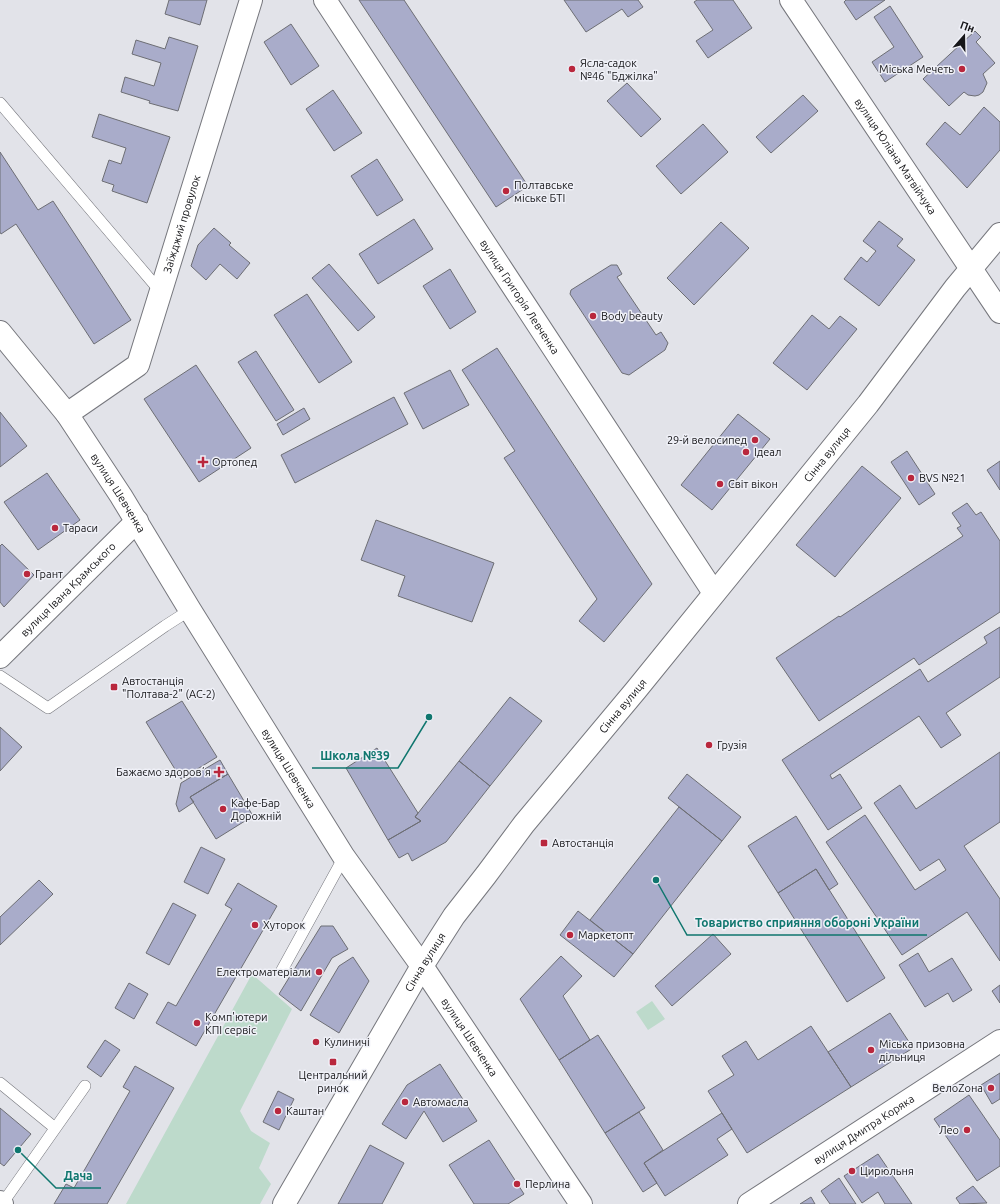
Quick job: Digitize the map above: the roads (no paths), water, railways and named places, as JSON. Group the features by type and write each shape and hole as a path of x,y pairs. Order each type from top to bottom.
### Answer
{"street":[{"name":"Заїжджий провулок","path":"67,414 138,365 251,0"},
{"name":"вулиця Григорія Левченка","path":"325,0 714,593"},
{"name":"вулиця Юліана Матвійчука","path":"791,0 1000,312"},
{"name":"Сінна вулиця","path":"284,1204 422,966 454,916 524,824 868,404 971,269 1000,234"},
{"name":"вулиця Шевченка","path":"0,332 67,414 137,521 190,610 344,857 422,966 581,1204"},
{"name":"вулиця Івана Крамського","path":"0,657 137,521"},
{"name":"вулиця Дмитра Коряка","path":"749,1204 1000,1041"}],"lane":[{"path":"0,103 160,291"},
{"path":"0,676 48,708 190,610"},
{"path":"282,970 344,857"},
{"path":"0,1083 55,1128"},
{"path":"1,1203 85,1086"}],"place":[{"name":"Ясла-садок №46 \"Бджілка\"","path":"572,69"},
{"name":"Міська Мечеть","path":"962,69"},
{"name":"Полтавське міське БТІ","path":"506,191"},
{"name":"Body beauty","path":"593,316"},
{"name":"29-й велосипед","path":"755,440"},
{"name":"Ідеал","path":"746,452"},
{"name":"Ортопед","path":"203,462"},
{"name":"BVS №21","path":"911,478"},
{"name":"Світ вікон","path":"720,484"},
{"name":"Тараси","path":"55,528"},
{"name":"Грант","path":"27,574"},
{"name":"Автостанція \"Полтава-2\" (АС-2)","path":"114,687"},
{"name":"Школа №39","path":"429,717"},
{"name":"Грузiя","path":"709,745"},
{"name":"Бажаємо здоровʼя","path":"219,772"},
{"name":"Кафе-Бар Дорожній","path":"223,809"},
{"name":"Автостанція","path":"544,843"},
{"name":"Товариство сприяння обороні України","path":"656,880"},
{"name":"Хуторок","path":"255,925"},
{"name":"Маркетопт","path":"570,935"},
{"name":"Електроматеріали","path":"319,972"},
{"name":"Комп'ютери КПІ сервіс","path":"197,1023"},
{"name":"Кулиничі","path":"316,1042"},
{"name":"Міська призовна дільниця","path":"871,1050"},
{"name":"Центральний ринок","path":"333,1062"},
{"name":"ВелоZона","path":"991,1088"},
{"name":"Автомасла","path":"405,1102"},
{"name":"Каштан","path":"278,1111"},
{"name":"Лео","path":"967,1130"},
{"name":"Дача","path":"18,1150"},
{"name":"Цирюльня","path":"852,1171"},
{"name":"Перлина","path":"517,1184"}]}
